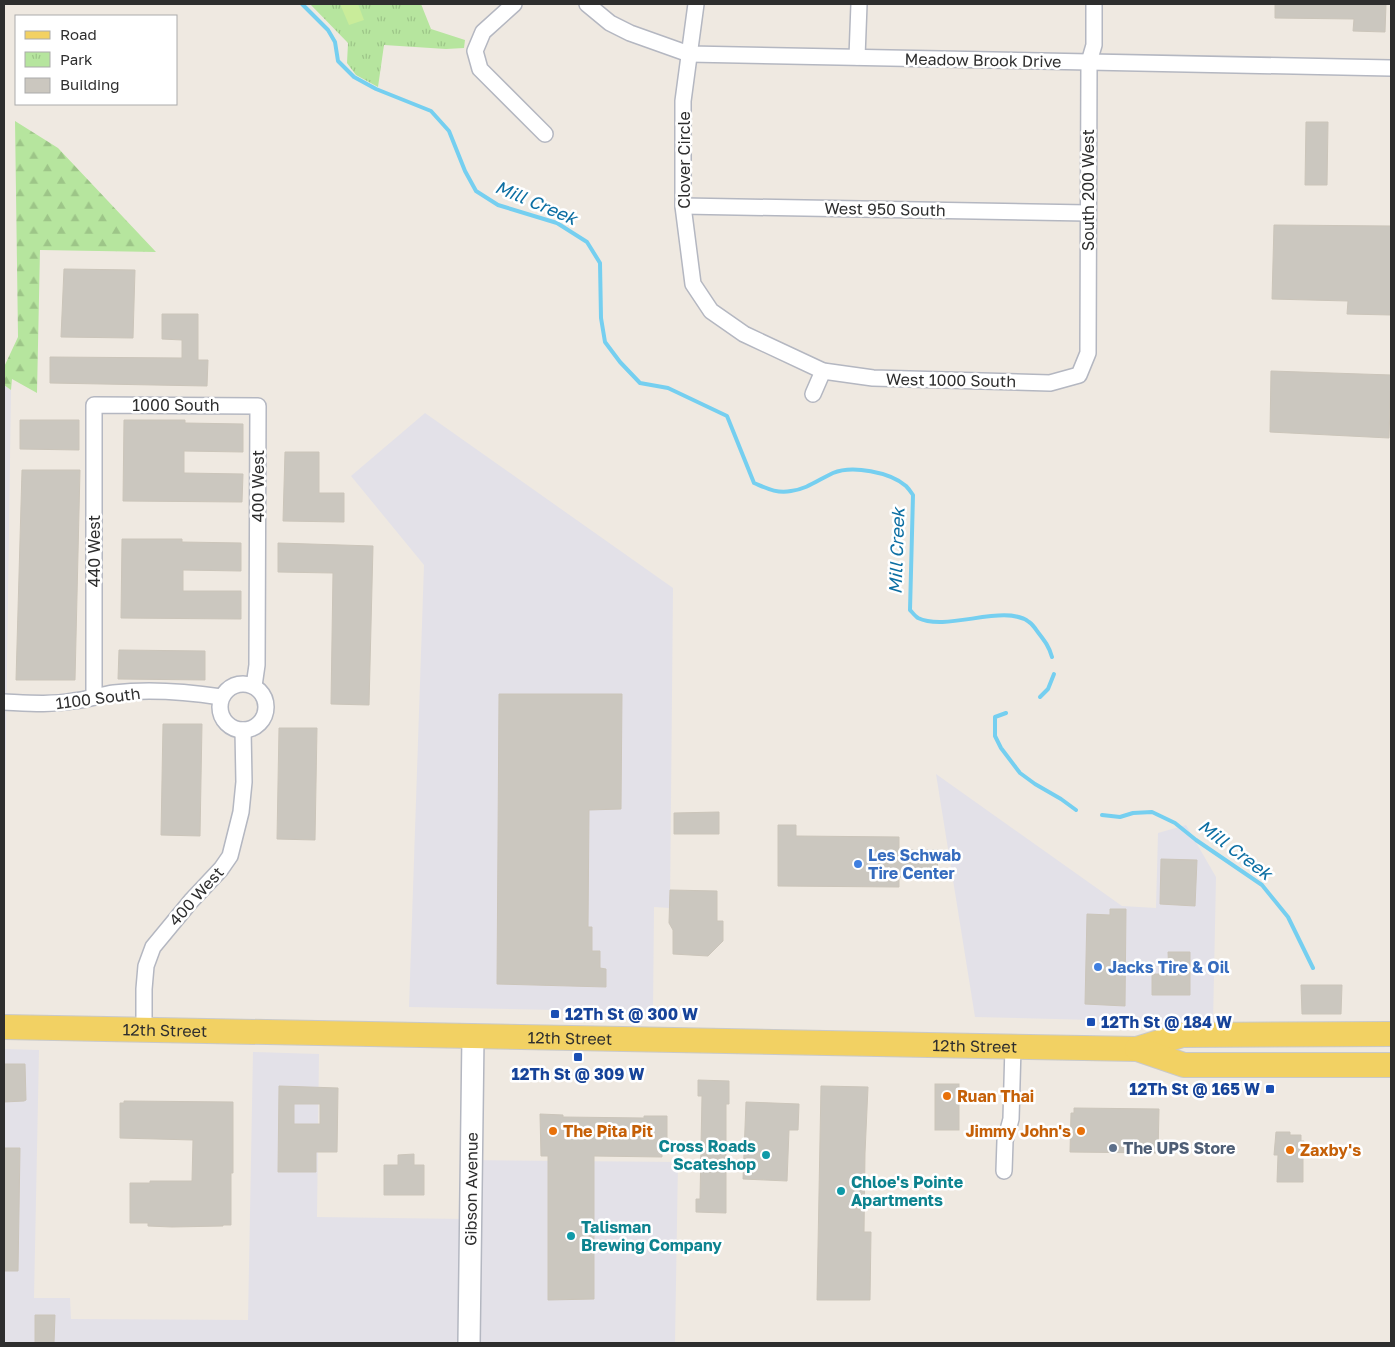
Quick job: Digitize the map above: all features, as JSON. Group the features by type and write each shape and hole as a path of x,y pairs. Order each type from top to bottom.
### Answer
{"main road":[{"name":"12th Street","path":"4,1027 1137,1048 1182,1035 1391,1034"},
{"name":"12th Street","path":"1137,1048 1184,1065 1391,1065"}],"street":[{"path":"514,4 483,32 475,51 480,69 545,134"},
{"name":"Meadow Brook Drive","path":"587,4 610,23 630,33 689,54 1391,68"},
{"name":"Clover Circle","path":"696,4 684,101 683,206 693,284 711,311"},
{"path":"857,57 859,4"},
{"name":"South 200 West","path":"1079,375 1088,353 1089,62 1094,45 1094,4"},
{"name":"West 950 South","path":"683,206 1088,213"},
{"name":"West 1000 South","path":"711,311 744,334 823,371 873,378 1040,382 1050,382 1079,375"},
{"path":"813,394 823,371"},
{"name":"1000 South","path":"94,404 258,406"},
{"name":"440 West","path":"94,404 94,697"},
{"name":"400 West","path":"254,686 257,665 258,406"},
{"path":"246,684 254,686 264,697 266,704 265,712 258,725 243,730 236,729 223,720 219,705 221,697 232,686 246,684"},
{"name":"1100 South","path":"4,702 51,704 113,693 132,692 197,693 221,697"},
{"name":"400 West","path":"144,1030 146,966 153,947 191,901 222,869 230,856 241,812 244,782 243,730"},
{"name":"Gibson Avenue","path":"469,1343 473,1036"},
{"path":"1004,1172 1005,1141 1011,1119 1013,1046"}],"shaded area":[{"path":"4,385 11,390 4,877"},
{"path":"425,413 673,588 670,908 654,907 653,1012 409,1007 424,565 351,476"},
{"path":"936,774 1122,906 1156,908 1158,833 1186,825 1216,877 1213,1023 975,1017"},
{"path":"4,1049 39,1050 34,1298 70,1298 71,1319 248,1320 253,1052 319,1054 317,1217 466,1219 468,1160 678,1162 675,1343 4,1343"}],"green space":[{"path":"310,4 421,4 431,29 465,40 464,48 446,49 384,45 378,87 356,75 347,63 348,43"},
{"path":"340,4 358,4 364,20 349,25"},
{"path":"15,121 58,148 156,252 40,250 37,393 12,379 11,390 4,385 4,367 18,337"}],"building":[{"path":"1275,4 1386,4 1385,32 1353,31 1354,19 1275,18"},
{"path":"1306,122 1328,122 1327,185 1305,185"},
{"path":"1274,225 1391,226 1391,315 1347,314 1348,301 1272,299"},
{"path":"64,269 135,270 133,338 61,337"},
{"path":"162,314 198,314 198,360 208,360 207,386 50,383 50,357 182,358 182,340 162,339"},
{"path":"1271,371 1391,375 1389,438 1270,432"},
{"path":"20,420 79,420 79,450 20,449"},
{"path":"124,420 185,420 185,423 243,424 243,452 184,451 184,473 243,474 242,502 123,501"},
{"path":"285,452 319,452 319,493 344,493 344,522 283,521"},
{"path":"22,470 80,470 75,680 16,680"},
{"path":"122,539 182,539 182,542 241,543 241,571 183,570 183,591 241,591 241,619 121,618"},
{"path":"278,543 373,546 369,705 331,704 333,573 278,572"},
{"path":"119,650 205,651 205,680 118,679"},
{"path":"499,694 622,694 621,809 589,810 588,927 592,927 592,951 600,951 600,968 606,969 606,987 497,984"},
{"path":"163,724 202,724 200,836 161,835"},
{"path":"279,728 317,728 315,840 277,839"},
{"path":"719,812 719,834 674,834 674,813"},
{"name":"Les Schwab Tire Center","path":"778,825 796,825 796,836 899,837 899,850 938,850 937,878 899,877 899,887 778,886"},
{"path":"1161,859 1197,860 1195,906 1160,904"},
{"path":"670,890 717,891 717,921 723,921 723,941 708,956 673,954 673,930 669,923"},
{"path":"1110,909 1126,909 1125,1006 1085,1004 1087,914 1110,915"},
{"path":"1168,952 1190,952 1190,995 1152,995 1152,974 1169,974"},
{"path":"1301,985 1342,985 1341,1014 1302,1014"},
{"path":"4,1064 25,1064 26,1100 4,1102"},
{"path":"698,1080 729,1081 729,1104 726,1104 726,1213 696,1212 696,1199 700,1199 702,1096 698,1096"},
{"name":"Ruan Thai","path":"935,1084 959,1084 959,1130 935,1130"},
{"path":"279,1086 338,1088 337,1152 316,1152 316,1172 278,1172","holes":["294,1104 320,1104 320,1124 294,1124"]},
{"name":"Chloe's Pointe Apartments","path":"821,1086 868,1087 864,1232 871,1232 870,1300 817,1300"},
{"path":"124,1101 233,1102 231,1225 172,1227 148,1226 148,1223 130,1223 130,1183 192,1181 193,1140 120,1138 120,1103 124,1103"},
{"name":"Cross Roads Scateshop","path":"746,1102 799,1104 798,1130 789,1130 787,1181 743,1179"},
{"path":"1074,1108 1159,1109 1158,1153 1070,1152 1071,1113 1074,1113"},
{"path":"540,1114 563,1115 563,1117 644,1118 644,1116 667,1116 667,1140 662,1140 662,1157 594,1156 594,1299 548,1300 548,1156 541,1156"},
{"name":"Zaxby's","path":"1276,1132 1290,1132 1290,1135 1301,1135 1301,1141 1304,1141 1304,1144 1306,1144 1306,1156 1303,1156 1303,1182 1277,1182 1278,1155 1274,1155"},
{"path":"4,1148 20,1148 18,1271 4,1271"},
{"path":"414,1154 414,1165 424,1165 424,1195 384,1195 384,1165 398,1165 398,1155"},
{"path":"35,1315 55,1315 54,1343 35,1343"}],"waterway":[{"name":"Mill Creek","path":"302,4 328,30 335,42 338,61 354,77 376,89 431,111 449,131 465,171 476,191 498,205 557,223 587,242 600,263 601,318 605,342 620,362 640,383 668,388 727,416 754,483 772,490 786,492 812,484 833,473 850,470 871,471 899,481 913,495 910,610 918,618 944,622 991,616 1006,615 1019,617 1033,626 1046,643 1052,657"},
{"name":"Mill Creek","path":"1040,697 1048,689 1054,674"},
{"name":"Mill Creek","path":"1006,713 995,717 995,736 1001,748 1020,773 1076,810"},
{"name":"Mill Creek","path":"1102,815 1120,817 1133,813 1152,812 1175,823 1196,840 1262,885 1288,917 1313,968"}],"place":[{"name":"Les Schwab Tire Center","path":"858,864"},
{"name":"Jacks Tire & Oil","path":"1098,967"},
{"name":"12Th St @ 300 W","path":"555,1014"},
{"name":"12Th St @ 184 W","path":"1091,1022"},
{"name":"12Th St @ 309 W","path":"578,1057"},
{"name":"12Th St @ 165 W","path":"1270,1089"},
{"name":"Ruan Thai","path":"947,1096"},
{"name":"The Pita Pit","path":"553,1131"},
{"name":"Jimmy John's","path":"1081,1131"},
{"name":"The UPS Store","path":"1113,1148"},
{"name":"Zaxby's","path":"1290,1150"},
{"name":"Cross Roads Scateshop","path":"766,1155"},
{"name":"Chloe's Pointe Apartments","path":"841,1191"},
{"name":"Talisman Brewing Company","path":"571,1236"}]}
